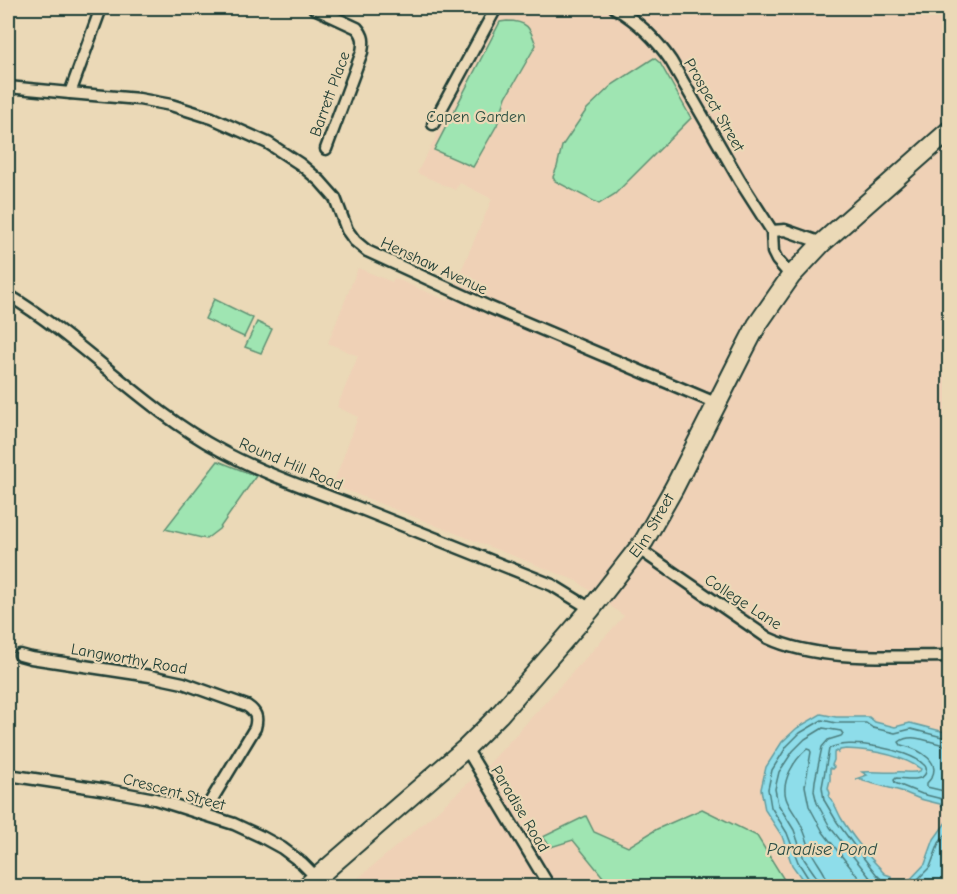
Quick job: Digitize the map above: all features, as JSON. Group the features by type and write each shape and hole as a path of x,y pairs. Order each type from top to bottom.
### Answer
{"highway":[{"name":"Elm Street","path":"312,882 466,748 499,715 591,609 639,549 668,500 758,325 791,276 822,243 950,130"}],"street":[{"path":"8,87 70,93 101,8"},
{"name":"Barrett Place","path":"314,8 357,28 363,38 362,52 326,149"},
{"path":"434,124 495,8"},
{"name":"Prospect Street","path":"615,8 640,27 666,53 740,181 772,231 773,252 791,276"},
{"name":"Henshaw Avenue","path":"70,93 139,99 171,105 212,118 268,143 300,164 320,181 335,198 347,230 367,251 489,307 718,404"},
{"path":"772,231 785,230 822,243"},
{"name":"Round Hill Road","path":"8,296 50,324 158,410 220,451 267,472 552,585 591,609"},
{"name":"College Lane","path":"639,549 768,638 792,648 846,655 950,656"},
{"name":"Langworthy Road","path":"20,655 183,683 248,706 255,711 257,720 255,728 203,814"},
{"name":"Paradise Road","path":"466,748 549,886"},
{"name":"Crescent Street","path":"8,775 155,799 234,824 262,837 302,863 312,882"}],"shaded area":[{"path":"503,8 949,8 949,886 349,886 487,766 624,616 577,581 333,485 358,417 337,407 358,356 328,343 358,268 392,282 394,278 448,301 492,199 460,183 455,190 417,173"}],"green space":[{"name":"Capen Garden","path":"500,22 524,24 532,34 536,45 506,97 497,125 473,167 434,150"},
{"path":"654,58 660,63 691,118 615,194 599,204 555,181 553,177 562,146 587,109 612,85"},
{"path":"214,299 253,318 244,337 205,319"},
{"path":"257,322 272,329 261,353 245,347"},
{"path":"218,461 256,476 219,529 206,539 165,529"},
{"path":"702,809 757,836 788,886 616,886 603,877 573,840 551,847 543,837 586,816 594,832 628,847 657,829"}],"water":[{"name":"Paradise Pond","path":"821,714 836,717 869,717 875,722 895,727 910,723 949,733 949,886 807,886 792,865 782,836 765,810 761,789 766,767 782,742 797,728","holes":["846,749 894,756 913,764 921,769 920,771 862,772 867,775 856,779 863,779 863,781 901,791 940,804 946,809 947,821 934,839 925,864 905,885 894,883 891,876 881,870 850,831 829,797 830,768 834,767 832,765 834,753"]}]}
